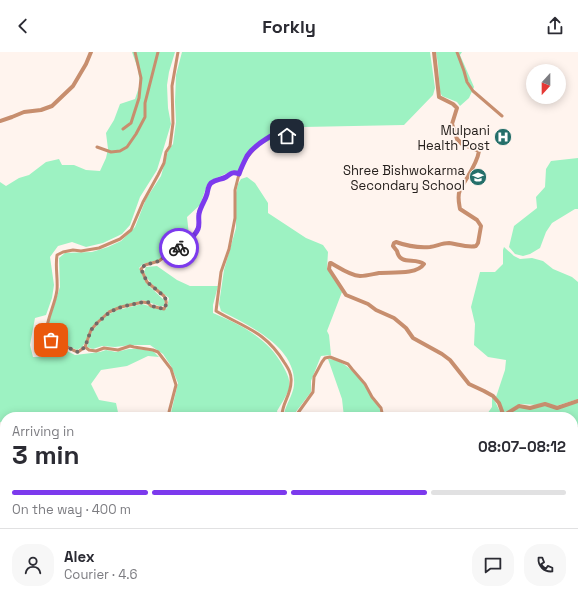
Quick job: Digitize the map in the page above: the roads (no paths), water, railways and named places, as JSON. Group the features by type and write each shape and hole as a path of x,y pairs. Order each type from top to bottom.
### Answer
{"street":[{"path":"0,121 24,112 41,110 52,106 73,86 82,72 91,52"},
{"path":"123,129 131,124 139,98 141,78 135,52"},
{"path":"97,147 111,152 120,151 127,147 136,134 145,117 145,103 158,52"},
{"path":"178,52 172,86 173,124 170,146 166,152 164,163 143,202 131,230 120,239 99,248 81,251 68,251 57,255 57,289 47,323 46,333 51,340 78,352 85,347 91,330 110,312 121,307 143,302 148,302 152,306 164,309 166,299 147,282 141,269 142,267 159,261 193,237 199,225 199,211 206,197 209,186 216,180 226,177 230,173 234,172 239,174"},
{"path":"434,52 439,97 458,108 452,124 457,139 462,144 479,151 460,191 459,201 460,209 477,220 481,226 478,243 476,246 472,247 462,244 442,243 429,247 412,247 396,242 393,246 401,258 407,261 420,261 424,264 419,269 400,273 380,273 359,276 345,272 331,263 329,269 346,295 368,304 376,310 394,318 406,328 413,338 450,360 469,384 493,396 502,412"},
{"path":"457,52 470,87 479,97 502,116"},
{"path":"281,145 292,132 290,128 278,132 259,144 247,156 239,174 236,190 235,218 221,272 216,311 254,331 274,346 279,353 291,378 291,389 282,412"},
{"path":"85,347 96,351 104,348 118,350 130,346 158,352 171,369 176,385 169,412"},
{"path":"299,412 313,392 314,377 322,362 325,358 330,357 348,364 365,384 382,412"},
{"path":"509,412 519,406 530,408 545,404 557,408 578,401"}],"place":[{"name":"Mulpani Health Post","path":"503,137"},
{"name":"Shree Bishwokarma Secondary School","path":"478,177"}]}
